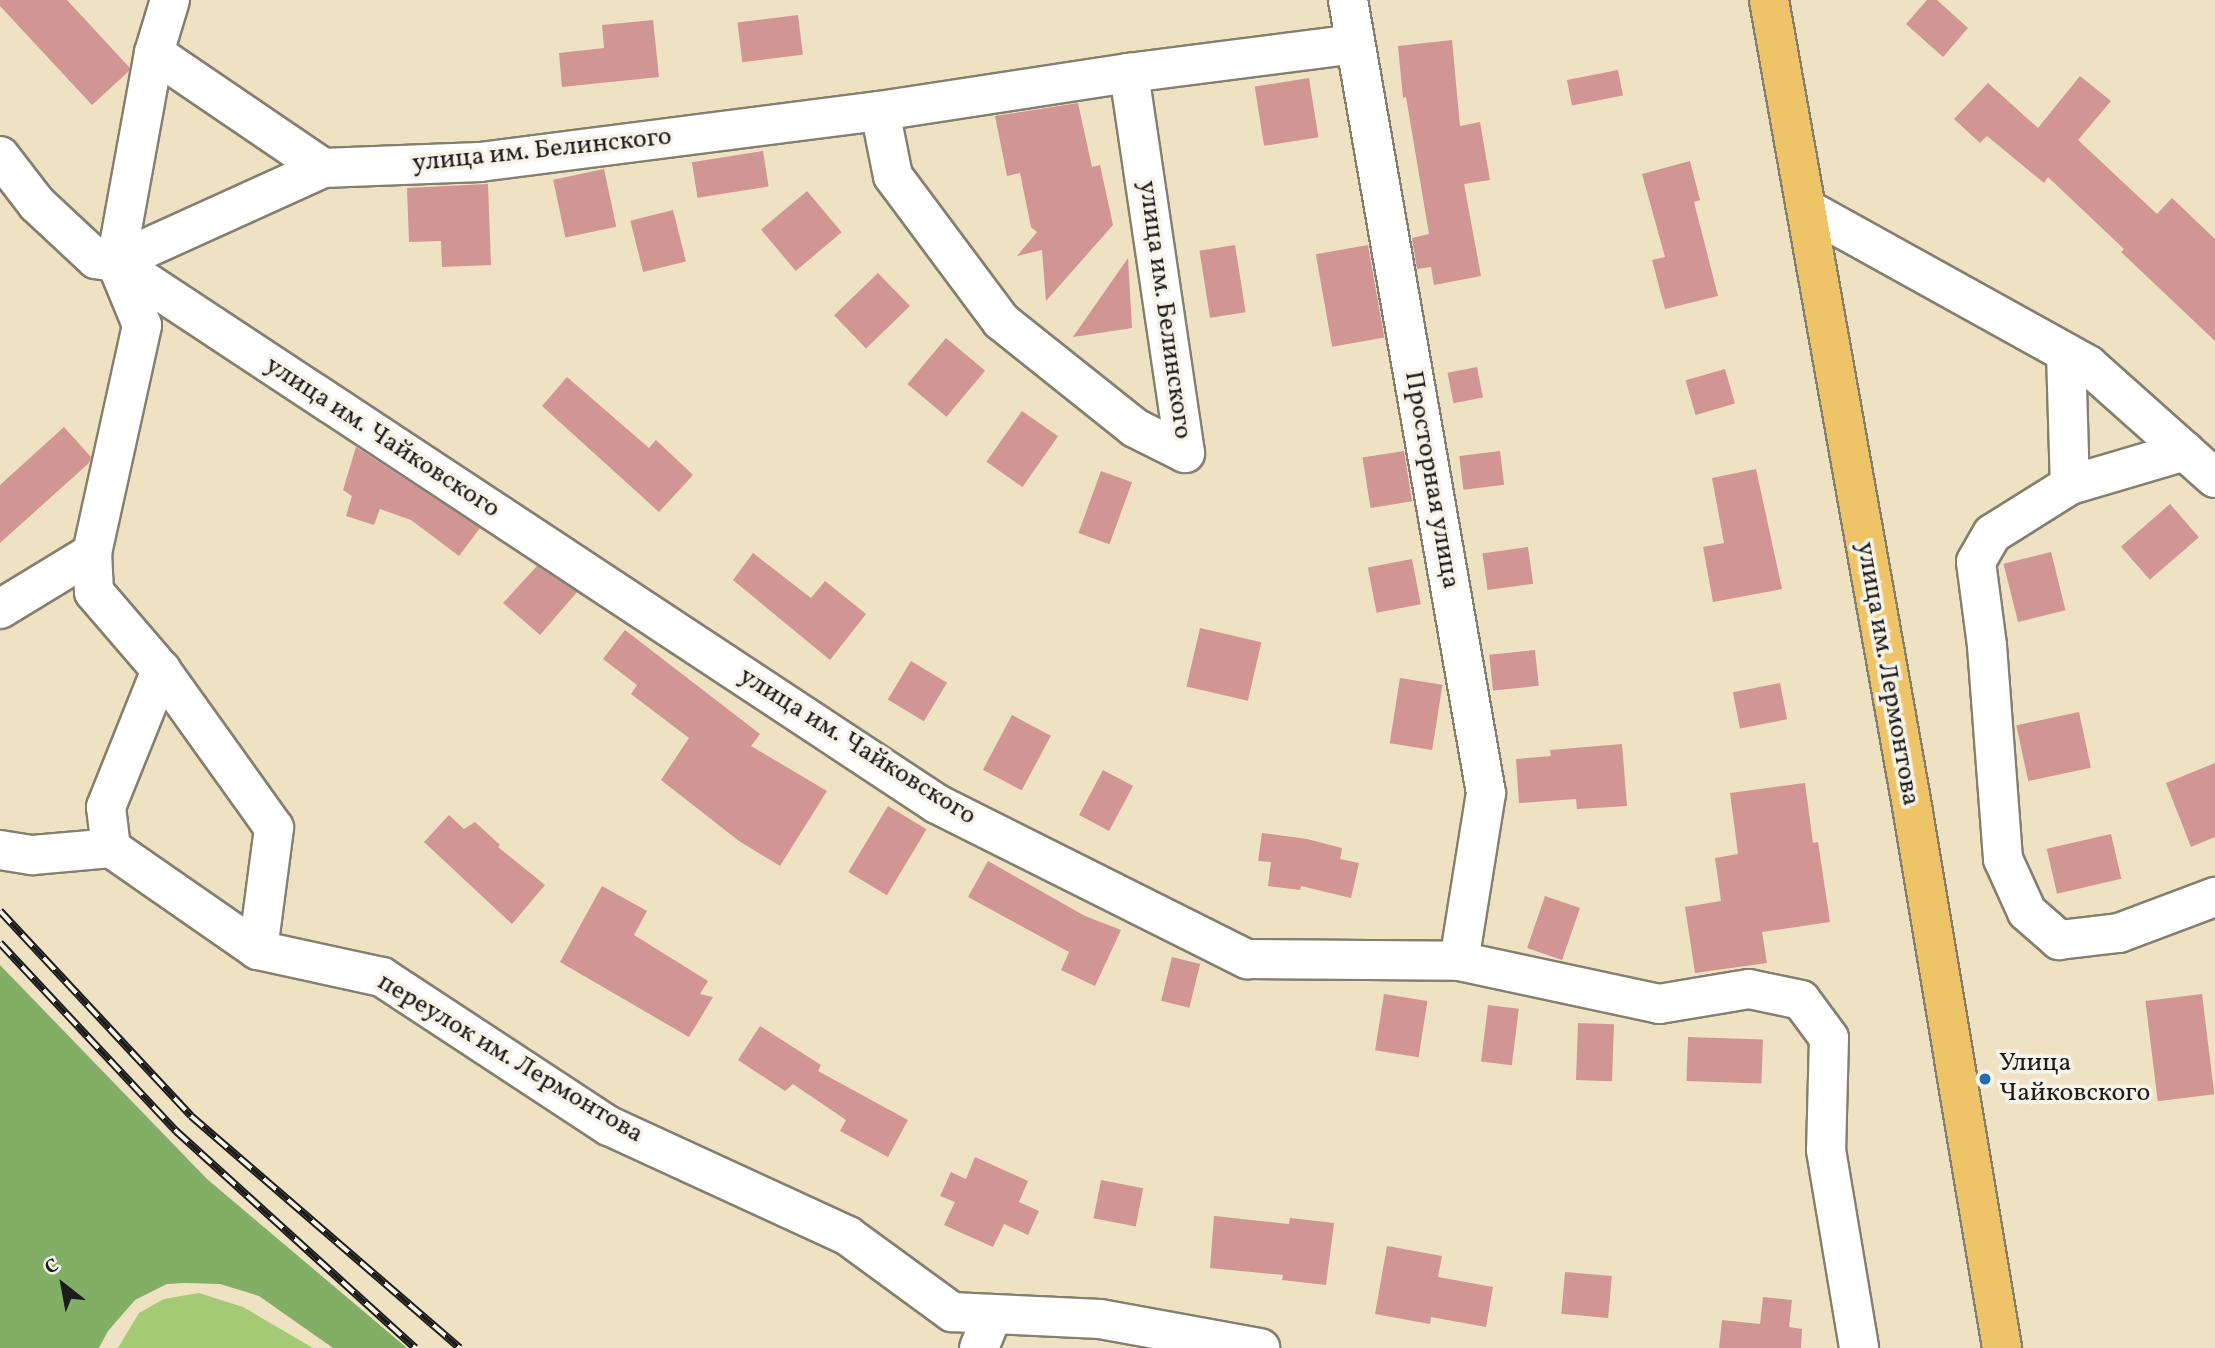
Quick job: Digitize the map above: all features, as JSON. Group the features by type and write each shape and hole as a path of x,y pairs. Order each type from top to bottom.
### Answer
{"highway":[{"name":"улица им. Лермонтова","path":"1769,0 2002,1348"}],"street":[{"path":"0,850 33,855 111,848 258,950 274,828 161,670 94,592 92,553 142,325 116,262 154,53 170,0"},
{"name":"Просторная улица","path":"1348,0 1486,793 1459,961"},
{"name":"улица им. Белинского","path":"323,168 480,162 880,111 1129,73 1355,44"},
{"path":"154,53 323,168"},
{"name":"улица им. Белинского","path":"880,111 893,176 1001,321 1135,428 1185,453 1129,73"},
{"name":"улица им. Чайковского","path":"0,156 37,204 96,259 116,262 937,804 1247,959 1459,961 1659,1004 1749,989 1801,1000 1829,1038 1826,1150 1859,1348"},
{"path":"116,262 323,168"},
{"path":"1807,209 2088,365 2215,478"},
{"path":"2066,353 2070,485"},
{"path":"2185,451 2070,485 1992,534 1976,562 1987,646 2003,859 2027,912 2059,940 2119,933 2215,897"},
{"path":"0,609 92,553"},
{"path":"111,848 106,807 161,670"},
{"name":"переулок им. Лермонтова","path":"258,950 382,977 609,1126 848,1236 952,1312 986,1331 1100,1319 1260,1348"}],"green space":[{"path":"0,965 207,1179 407,1348 333,1348 259,1296 220,1284 185,1283 167,1284 135,1300 108,1331 99,1348 0,1348"},
{"path":"199,1293 243,1307 313,1348 118,1348 139,1313 164,1299"}],"building":[{"path":"0,0 67,0 129,67 129,71 92,105 0,6"},
{"path":"1927,0 1937,0 1968,28 1943,57 1906,24"},
{"path":"798,15 803,55 742,62 737,22"},
{"path":"653,20 659,77 562,87 559,53 604,48 602,25"},
{"path":"1452,40 1460,126 1480,122 1490,180 1464,184 1481,276 1434,285 1431,267 1417,269 1412,238 1429,234 1406,97 1403,98 1398,46"},
{"path":"1618,70 1623,96 1572,105 1567,80"},
{"path":"2080,76 2111,101 2078,140 2157,214 2172,198 2215,239 2215,341 2121,252 2124,249 2048,177 2044,183 1987,136 1980,143 1954,119 1988,83 2038,128"},
{"path":"1309,78 1318,137 1264,146 1255,87"},
{"path":"1078,103 1092,167 1100,165 1113,225 1046,301 1042,250 1017,256 1037,232 1031,227 1020,173 1007,176 995,116"},
{"path":"763,151 769,187 698,198 692,162"},
{"path":"1690,161 1700,200 1694,202 1718,296 1665,309 1652,260 1665,257 1642,174"},
{"path":"604,169 616,227 565,238 553,180"},
{"path":"488,184 491,265 442,267 441,241 409,242 407,188"},
{"path":"807,191 842,232 796,271 761,230"},
{"path":"673,210 686,261 643,272 630,221"},
{"path":"1235,245 1246,312 1210,318 1199,251"},
{"path":"1368,245 1384,338 1332,347 1316,254"},
{"path":"1128,258 1132,328 1073,337"},
{"path":"878,273 910,306 866,348 834,315"},
{"path":"946,338 985,371 947,417 907,384"},
{"path":"1477,367 1483,397 1453,403 1448,373"},
{"path":"1725,369 1735,404 1696,415 1686,380"},
{"path":"567,377 649,448 656,440 693,475 659,512 542,406"},
{"path":"1022,411 1058,436 1022,487 986,462"},
{"path":"64,427 91,457 89,463 0,543 0,485"},
{"path":"356,447 480,528 459,556 411,520 380,509 374,525 346,516 352,496 343,490"},
{"path":"1404,451 1412,501 1370,508 1363,458"},
{"path":"1500,451 1504,485 1463,490 1459,456"},
{"path":"1756,469 1782,589 1713,602 1703,547 1724,543 1712,478"},
{"path":"1101,471 1132,482 1109,544 1078,533"},
{"path":"2170,504 2199,537 2150,580 2121,547"},
{"path":"1528,547 1533,584 1488,590 1482,553"},
{"path":"2051,552 2066,610 2018,622 2003,564"},
{"path":"753,553 811,598 825,581 866,614 830,660 733,580"},
{"path":"1412,559 1421,604 1377,613 1368,568"},
{"path":"537,566 577,592 540,635 503,603"},
{"path":"1200,628 1261,642 1248,701 1187,686"},
{"path":"625,630 760,734 751,746 827,791 780,866 739,841 661,780 689,738 631,694 637,685 603,659"},
{"path":"1535,650 1539,686 1493,691 1489,655"},
{"path":"911,661 947,683 924,721 888,700"},
{"path":"1400,678 1442,685 1432,750 1390,743"},
{"path":"1780,683 1787,719 1740,728 1733,692"},
{"path":"2079,712 2091,768 2028,781 2016,725"},
{"path":"1012,715 1051,736 1022,790 983,770"},
{"path":"1622,744 1627,806 1577,809 1576,799 1519,803 1516,759 1551,756 1550,750"},
{"path":"2215,763 2215,837 2191,847 2166,783"},
{"path":"1103,770 1133,786 1109,831 1079,815"},
{"path":"1805,783 1813,843 1818,842 1830,922 1762,932 1767,963 1695,973 1685,907 1721,901 1715,858 1738,854 1730,793"},
{"path":"888,806 927,829 887,895 848,872"},
{"path":"449,815 464,829 475,822 500,845 498,847 545,885 512,924 424,842"},
{"path":"1262,833 1307,839 1342,848 1340,859 1359,863 1351,898 1301,886 1300,890 1268,886 1271,862 1258,861"},
{"path":"2111,834 2121,879 2057,894 2047,849"},
{"path":"988,861 1085,916 1121,930 1095,986 1061,970 1069,952 968,897"},
{"path":"602,886 647,911 634,935 708,981 700,994 713,997 689,1037 560,962"},
{"path":"1545,896 1580,908 1562,960 1527,948"},
{"path":"1172,957 1200,964 1189,1008 1161,1001"},
{"path":"1384,994 1427,1001 1419,1057 1375,1050"},
{"path":"2202,994 2214,1094 2158,1101 2145,1001"},
{"path":"1488,1005 1519,1009 1512,1065 1481,1062"},
{"path":"1578,1023 1614,1024 1612,1081 1576,1080"},
{"path":"760,1026 821,1065 818,1071 908,1120 888,1157 840,1131 846,1120 793,1084 785,1091 738,1060"},
{"path":"1688,1037 1763,1040 1761,1084 1686,1081"},
{"path":"975,1157 1028,1181 1019,1202 1039,1211 1028,1235 1004,1224 993,1247 944,1225 955,1202 940,1196 951,1172 966,1179"},
{"path":"1101,1180 1143,1188 1136,1226 1094,1218"},
{"path":"1214,1216 1289,1224 1290,1218 1334,1223 1326,1285 1282,1280 1283,1275 1210,1268"},
{"path":"1387,1246 1442,1256 1438,1277 1493,1287 1486,1327 1431,1317 1430,1324 1375,1314"},
{"path":"1565,1272 1612,1276 1608,1318 1561,1314"},
{"path":"1763,1297 1792,1300 1789,1327 1802,1329 1801,1348 1719,1348 1722,1320 1760,1324"}],"railway":[{"path":"0,911 191,1116 460,1348"},
{"path":"0,943 176,1131 415,1348"}],"place":[{"name":"Улица Чайковского","path":"1985,1079"}]}
